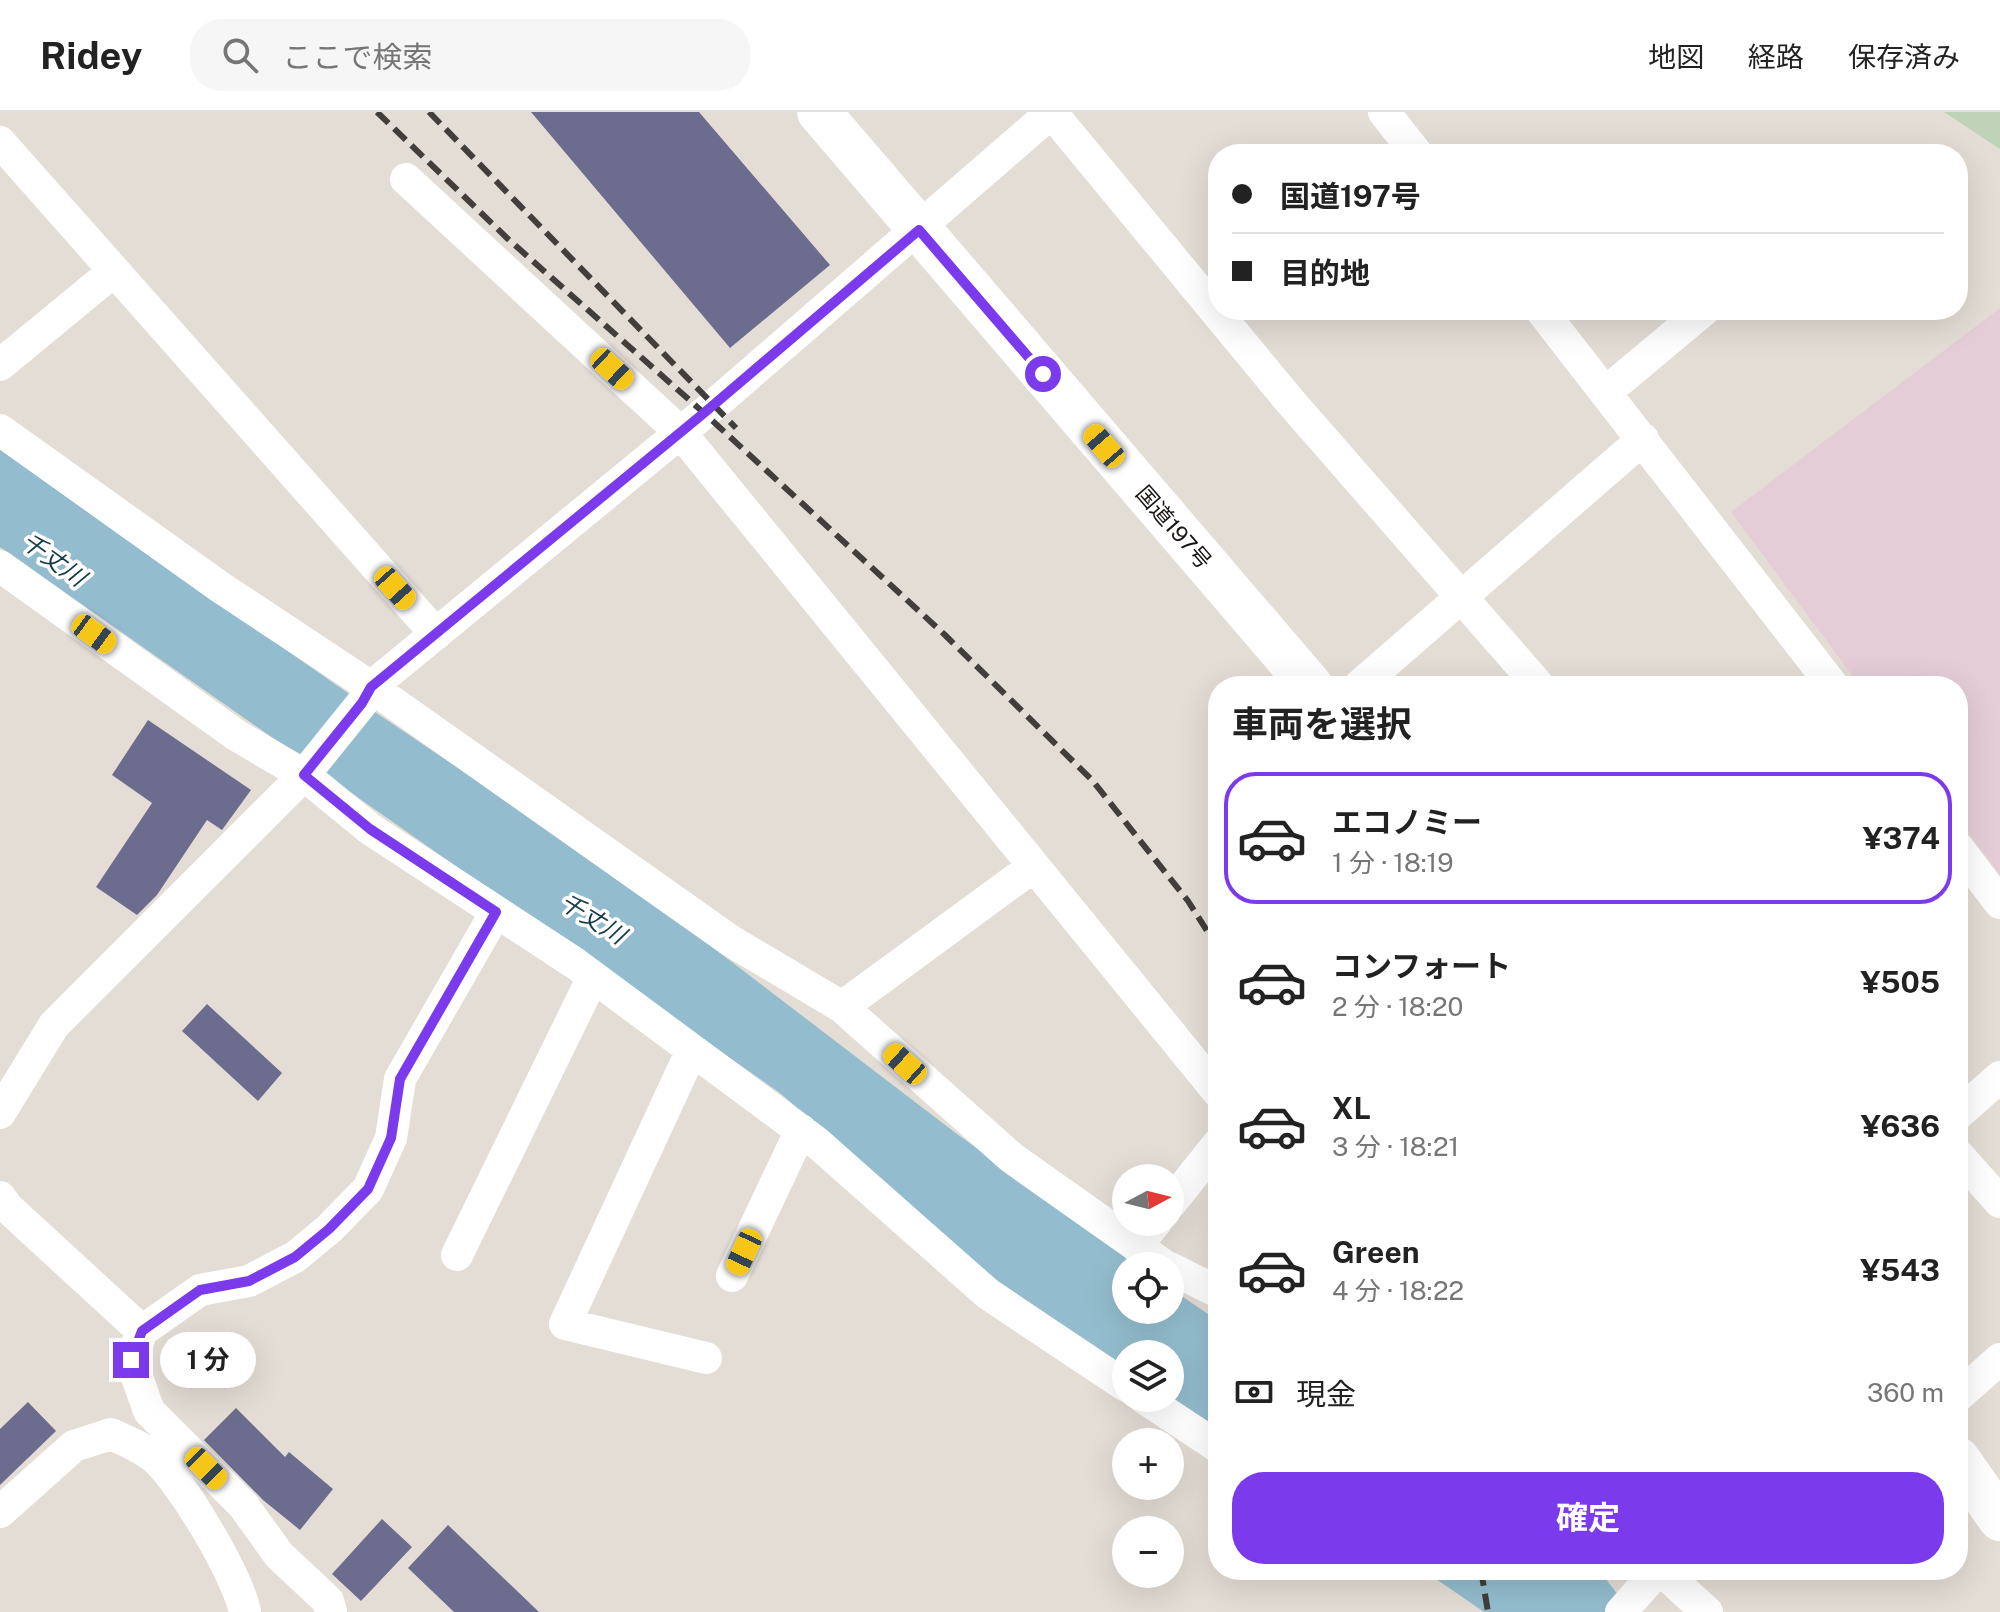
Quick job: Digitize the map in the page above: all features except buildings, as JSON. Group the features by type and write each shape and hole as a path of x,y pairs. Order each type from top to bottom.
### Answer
{"highway":[{"name":"国道197号","path":"819,112 1302,676"},
{"path":"1968,1473 2000,1519"}],"street":[{"path":"0,1113 54,1025 304,775 367,695 919,230 1052,112 1208,302"},
{"path":"1384,112 1409,144"},
{"path":"0,142 436,634"},
{"path":"406,179 680,432 1208,1080"},
{"path":"0,365 114,271"},
{"path":"1223,320 1289,400 1530,676"},
{"path":"1560,320 1606,392 1825,676"},
{"path":"1606,392 1692,320"},
{"path":"0,430 367,695 731,941 842,1007 1012,1158 1112,1215"},
{"path":"1370,676 1643,439"},
{"path":"0,566 236,735 304,775 370,829 593,977 801,1130 988,1294 1112,1377"},
{"path":"1968,861 2000,903"},
{"path":"842,1007 1034,866"},
{"path":"331,1612 328,1601 279,1555 243,1505 149,1411 131,1360 142,1331 200,1290 249,1281 295,1257 329,1229 368,1189 391,1138 400,1079 496,912"},
{"path":"457,1255 593,977"},
{"path":"692,1050 565,1324 706,1358"},
{"path":"1968,1105 2000,1077"},
{"path":"732,1276 801,1130"},
{"path":"1184,1186 1208,1156"},
{"path":"1968,1166 2000,1202"},
{"path":"0,1197 7,1207 142,1331"},
{"path":"1184,1275 1208,1287"},
{"path":"1968,1387 2000,1359"},
{"path":"1165,1412 1208,1440"},
{"path":"0,1512 74,1446 111,1434 156,1458 204,1525 242,1598 245,1612"},
{"path":"1621,1612 1651,1580"},
{"path":"1666,1580 1707,1612"}],"shaded area":[{"path":"2000,308 2000,875 1968,832 1968,676 1853,676 1731,512"}],"green space":[{"path":"1944,112 2000,112 2000,149"}],"water":[{"name":"千丈川","path":"0,449 372,710 627,882 957,1134 1121,1252 1112,1252 1112,1324 1184,1324 1184,1298 1208,1314 1208,1424 1184,1408 1184,1340 1112,1340 1112,1358 998,1281 780,1093 0,547"},
{"path":"1438,1580 1607,1580 1631,1612 1484,1612"}],"railway":[{"path":"377,112 508,239 704,413 945,635 1092,780 1188,901 1208,932"},
{"path":"429,112 736,428"},
{"path":"1483,1580 1488,1612"}],"route":[{"path":"131,1360 142,1331 200,1290 249,1281 295,1257 329,1229 368,1189 391,1138 400,1079 496,912 370,829 304,775 362,703 371,687 704,413 919,230 1043,374"}]}
